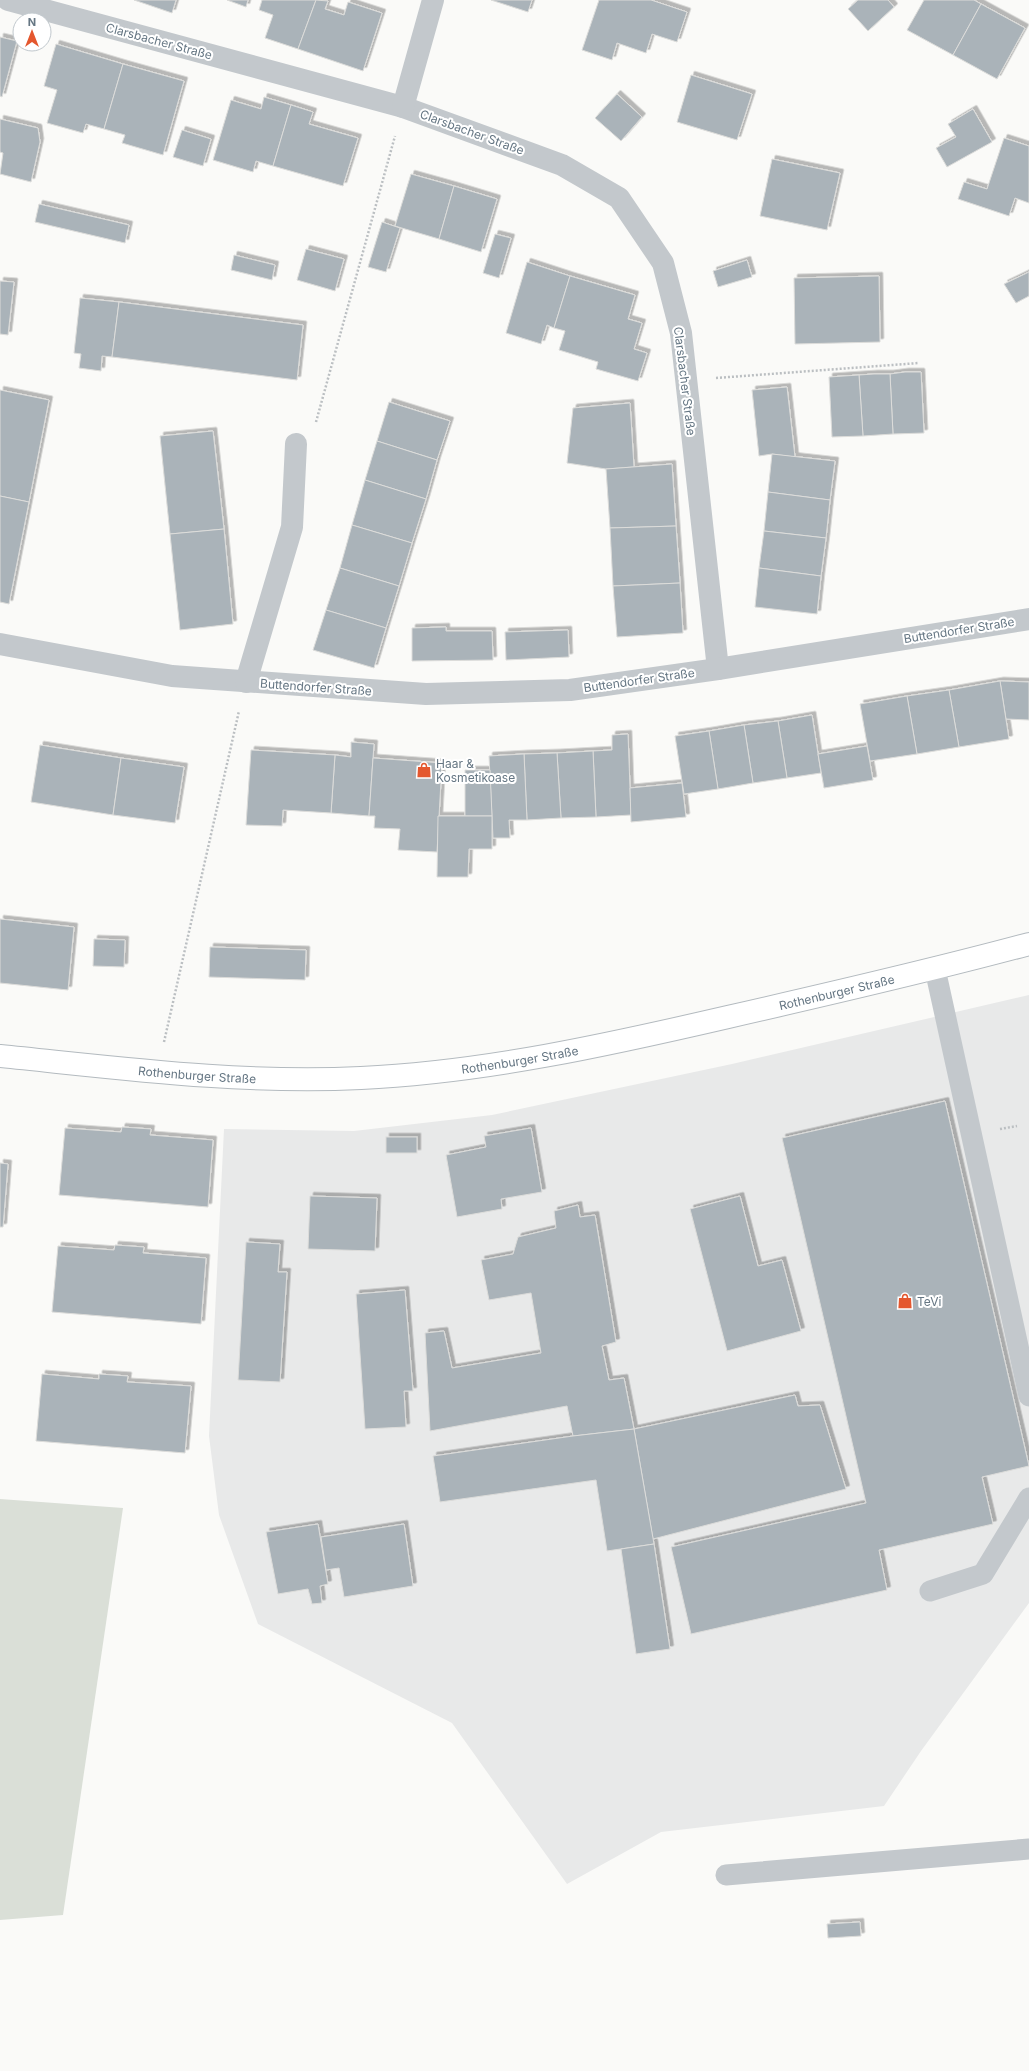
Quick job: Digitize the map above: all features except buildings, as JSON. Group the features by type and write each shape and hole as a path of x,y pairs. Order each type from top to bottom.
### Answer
{"main road":[{"name":"Rothenburger Straße","path":"0,1056 157,1072 254,1079 305,1080 364,1078 455,1070 538,1057 644,1037 935,969 1029,944"}],"street":[{"name":"Clarsbacher Straße","path":"8,0 403,107 562,165 619,198 663,263 681,333 718,669"},
{"path":"403,107 433,0"},
{"name":"Buttendorfer Straße","path":"246,682 292,527 296,444"},
{"name":"Buttendorfer Straße","path":"0,644 172,676 433,694 570,690 718,669 1029,619"}],"lane":[{"path":"935,969 1029,1396"},
{"path":"930,1591 983,1574 1029,1498"},
{"path":"726,1875 1029,1849"}],"path":[{"path":"296,444 318,420 403,107"},
{"path":"686,381 919,363"},
{"path":"157,1072 246,682"}],"shaded area":[{"path":"1029,995 1029,1603 921,1751 884,1806 661,1832 567,1884 452,1723 258,1624 219,1515 209,1436 224,1129 354,1131 492,1115 732,1064"},
{"path":"0,1499 123,1508 63,1915 0,1920"}],"place":[{"name":"Haar & Kosmetikoase","path":"424,770"},
{"name":"TeVi","path":"905,1301"}]}
